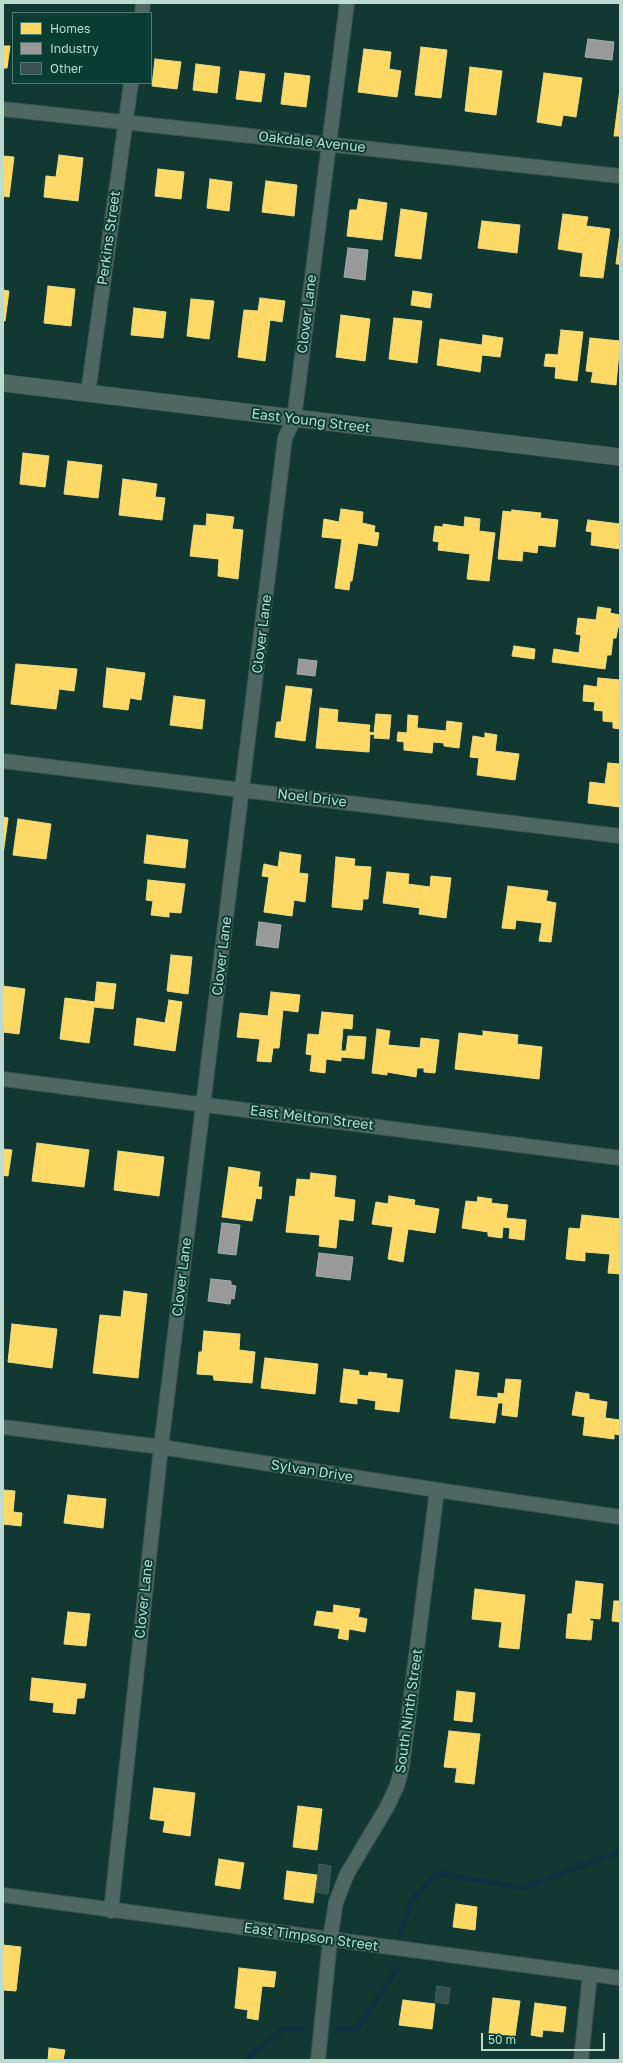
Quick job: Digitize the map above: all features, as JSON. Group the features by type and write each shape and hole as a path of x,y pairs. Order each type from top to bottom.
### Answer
{"street":[{"name":"Clover Lane","path":"110,1911 161,1446 243,790 285,438 294,419 347,3"},
{"name":"Perkins Street","path":"88,394 130,84"},
{"name":"Oakdale Avenue","path":"3,109 620,176"},
{"name":"East Young Street","path":"3,383 620,457"},
{"name":"Noel Drive","path":"3,761 620,836"},
{"name":"East Melton Street","path":"3,1079 620,1158"},
{"name":"Sylvan Drive","path":"3,1427 161,1446 437,1490 620,1517"},
{"name":"South Ninth Street","path":"318,2060 332,1916 340,1886 387,1806 397,1786 402,1767 437,1490"},
{"name":"East Timpson Street","path":"3,1895 110,1911 620,1978"},
{"path":"581,2060 590,1974"}],"building: Homes":[{"path":"3,46 10,46 7,68 3,68"},
{"path":"421,47 447,50 441,98 415,95"},
{"path":"364,49 391,52 389,69 401,71 397,97 358,92"},
{"path":"155,59 181,62 177,89 152,86"},
{"path":"196,64 220,67 217,93 193,90"},
{"path":"470,67 502,71 496,115 465,111"},
{"path":"240,71 265,74 261,102 236,99"},
{"path":"285,73 310,76 306,107 281,104"},
{"path":"544,73 582,78 576,117 563,115 561,126 537,122"},
{"path":"620,89 620,136 614,136"},
{"path":"59,155 83,158 78,201 44,197 46,176 56,177"},
{"path":"3,156 14,157 9,197 3,196"},
{"path":"158,169 184,172 181,199 155,196"},
{"path":"210,179 232,182 229,211 207,208"},
{"path":"266,181 297,185 294,216 262,212"},
{"path":"359,199 387,203 382,240 347,236 350,210 357,210"},
{"path":"401,209 427,213 421,259 395,256"},
{"path":"563,214 588,217 586,226 610,229 603,278 580,276 583,253 558,249"},
{"path":"482,221 520,225 517,253 478,248"},
{"path":"620,233 620,264 616,264"},
{"path":"48,286 75,289 71,326 44,323"},
{"path":"3,290 9,291 5,321 3,321"},
{"path":"413,291 432,294 430,308 411,305"},
{"path":"260,298 285,301 282,322 270,320 265,361 238,357 244,310 258,311"},
{"path":"191,299 214,301 209,339 187,336"},
{"path":"134,308 166,312 163,338 131,335"},
{"path":"341,315 370,319 365,361 336,357"},
{"path":"394,318 422,321 417,363 389,359"},
{"path":"561,330 583,332 577,381 555,378 556,367 544,366 546,354 558,355"},
{"path":"483,335 503,338 500,357 482,355 480,372 437,365 440,339 482,345"},
{"path":"590,338 620,341 616,385 591,382 593,372 586,371"},
{"path":"23,453 49,456 45,487 20,484"},
{"path":"68,461 102,465 98,498 64,494"},
{"path":"123,479 157,484 155,497 165,498 162,520 119,515"},
{"path":"341,509 363,512 362,523 375,526 374,532 379,533 377,546 358,543 352,581 350,581 349,590 335,588 342,539 322,537 324,519 339,522"},
{"path":"512,510 541,513 540,518 558,520 555,547 538,545 537,553 523,551 522,561 498,559 503,511 511,512"},
{"path":"207,514 234,517 232,529 243,530 238,579 218,576 219,559 190,556 194,525 206,526"},
{"path":"465,517 480,519 479,531 495,533 489,581 467,579 470,554 438,550 439,542 433,541 435,526 443,527 443,524 464,527"},
{"path":"588,520 620,524 620,549 591,545 592,532 586,531"},
{"path":"598,607 611,609 610,613 620,615 620,627 618,627 616,638 613,638 611,655 607,655 605,669 552,662 554,649 579,653 581,635 576,634 578,618 596,620"},
{"path":"514,646 535,649 534,659 512,656"},
{"path":"16,664 77,669 74,691 59,689 56,709 11,704"},
{"path":"107,668 145,673 141,700 130,698 128,710 103,707"},
{"path":"598,678 620,680 620,729 613,728 613,722 603,721 603,711 594,710 595,702 583,701 584,685 597,687"},
{"path":"286,686 312,689 305,741 275,737 277,722 281,722"},
{"path":"174,696 205,700 202,729 170,725"},
{"path":"320,708 338,710 337,722 370,725 369,732 374,733 376,714 391,715 389,739 374,738 375,735 370,734 369,752 316,748"},
{"path":"408,715 418,716 417,728 446,731 447,721 462,723 459,748 444,746 444,743 433,742 432,753 404,750 404,742 397,741 398,732 407,733"},
{"path":"485,733 497,735 495,751 519,754 515,780 477,775 479,758 470,757 473,736 485,738"},
{"path":"608,763 620,764 620,807 588,803 590,782 605,784"},
{"path":"3,817 8,818 3,855"},
{"path":"18,819 51,824 46,859 13,855"},
{"path":"147,835 188,840 185,868 144,863"},
{"path":"280,852 301,855 299,873 308,874 305,902 294,900 292,916 264,912 269,877 262,876 264,864 278,867"},
{"path":"336,857 355,859 354,866 371,867 368,899 363,899 362,910 332,907"},
{"path":"387,872 409,874 408,884 430,887 431,876 451,878 446,918 419,914 420,908 383,903"},
{"path":"148,880 185,884 181,913 169,912 169,917 151,915 153,901 146,900"},
{"path":"508,886 548,891 546,901 556,903 551,942 539,941 542,923 516,920 515,929 502,928"},
{"path":"171,955 192,957 188,994 167,991"},
{"path":"97,982 116,984 113,1009 94,1007 89,1043 60,1039 65,998 95,1002"},
{"path":"3,986 25,989 19,1034 3,1032"},
{"path":"271,992 300,995 298,1012 283,1010 279,1048 273,1048 271,1062 257,1061 260,1039 237,1037 240,1013 268,1016"},
{"path":"169,1000 182,1002 175,1051 134,1045 137,1018 165,1023"},
{"path":"322,1012 353,1015 352,1029 343,1028 341,1051 346,1051 348,1036 366,1037 364,1059 341,1057 341,1061 326,1059 325,1073 310,1071 312,1055 306,1054 308,1034 319,1035"},
{"path":"377,1029 390,1031 388,1045 420,1048 421,1038 439,1040 435,1073 424,1072 424,1068 417,1068 416,1077 387,1072 387,1075 372,1073"},
{"path":"483,1031 518,1035 517,1044 542,1047 539,1079 455,1069 459,1033 483,1036"},
{"path":"37,1143 89,1150 84,1187 32,1181"},
{"path":"3,1149 12,1150 8,1176 3,1175"},
{"path":"118,1151 164,1157 159,1196 114,1190"},
{"path":"229,1167 260,1172 258,1187 262,1187 261,1199 256,1198 252,1221 222,1217"},
{"path":"311,1173 336,1176 334,1197 355,1200 353,1221 339,1219 336,1248 319,1246 320,1235 286,1232 290,1196 295,1197 297,1179 310,1180"},
{"path":"389,1196 415,1200 414,1205 439,1209 435,1233 408,1229 403,1262 388,1259 393,1227 372,1224 376,1202 388,1204"},
{"path":"478,1197 492,1199 491,1203 508,1205 506,1218 526,1220 524,1240 509,1238 510,1228 503,1227 502,1238 488,1236 488,1232 462,1228 466,1201 477,1202"},
{"path":"582,1215 620,1219 620,1274 608,1273 610,1254 585,1252 585,1261 566,1259 569,1228 580,1229"},
{"path":"124,1291 147,1294 138,1378 93,1373 100,1315 121,1317"},
{"path":"12,1324 57,1329 52,1368 8,1362"},
{"path":"204,1331 240,1334 239,1350 255,1352 252,1383 214,1380 213,1375 197,1374 199,1352 202,1352"},
{"path":"265,1358 318,1364 315,1394 261,1388"},
{"path":"344,1369 359,1371 359,1375 368,1376 369,1372 387,1374 386,1378 403,1380 399,1412 375,1409 376,1401 357,1398 357,1404 340,1402"},
{"path":"456,1370 479,1373 476,1396 498,1398 498,1393 504,1394 506,1379 521,1380 517,1417 502,1415 503,1403 498,1403 495,1423 450,1418"},
{"path":"576,1392 589,1394 589,1399 607,1402 605,1418 620,1420 620,1435 614,1434 614,1439 583,1435 585,1417 572,1415"},
{"path":"3,1490 15,1491 13,1512 22,1513 21,1526 3,1524"},
{"path":"68,1495 106,1499 103,1528 64,1523"},
{"path":"576,1581 603,1584 600,1619 590,1618 590,1621 593,1621 591,1640 566,1638 568,1614 572,1614"},
{"path":"475,1589 525,1595 519,1649 499,1647 502,1622 472,1619"},
{"path":"614,1601 620,1601 620,1622 612,1621"},
{"path":"334,1605 360,1609 358,1617 367,1619 365,1632 349,1629 348,1640 338,1638 340,1629 314,1625 317,1611 333,1613"},
{"path":"68,1612 90,1614 86,1646 64,1644"},
{"path":"32,1678 86,1684 84,1698 77,1698 75,1714 53,1712 54,1703 30,1700"},
{"path":"457,1691 475,1693 472,1722 454,1720"},
{"path":"449,1731 480,1734 474,1784 455,1782 457,1768 444,1767"},
{"path":"154,1788 195,1793 190,1836 163,1832 165,1821 150,1819"},
{"path":"298,1806 322,1809 317,1850 293,1847"},
{"path":"219,1859 244,1863 240,1889 215,1885"},
{"path":"287,1871 317,1875 313,1903 284,1899"},
{"path":"456,1904 477,1907 475,1930 453,1927"},
{"path":"3,1945 21,1947 16,1991 3,1990"},
{"path":"239,1968 276,1972 274,1987 262,1986 258,2020 247,2018 248,2010 235,2008"},
{"path":"493,1998 520,2001 515,2036 489,2033"},
{"path":"403,2000 435,2004 432,2029 399,2025"},
{"path":"535,2003 566,2007 563,2032 543,2030 542,2037 531,2035"},
{"path":"49,2048 65,2050 63,2060 48,2060"}],"building: Industry":[{"path":"588,39 614,42 612,60 585,57"},
{"path":"348,248 368,250 365,280 344,277"},
{"path":"299,659 317,661 315,676 297,674"},
{"path":"259,922 281,925 278,948 256,945"},
{"path":"222,1223 240,1225 236,1255 218,1253"},
{"path":"319,1253 353,1257 350,1280 316,1276"},
{"path":"211,1279 231,1281 231,1285 236,1286 234,1299 231,1298 230,1304 208,1301"}],"building: Other":[{"path":"319,1864 331,1866 328,1894 316,1892"},
{"path":"437,1986 450,1988 448,2004 435,2002"}],"waterway":[{"path":"400,1935 412,1900 437,1873 523,1888 620,1851"},
{"path":"337,2029 357,2029 398,1968"},
{"path":"245,2060 283,2029 302,2029"}]}
